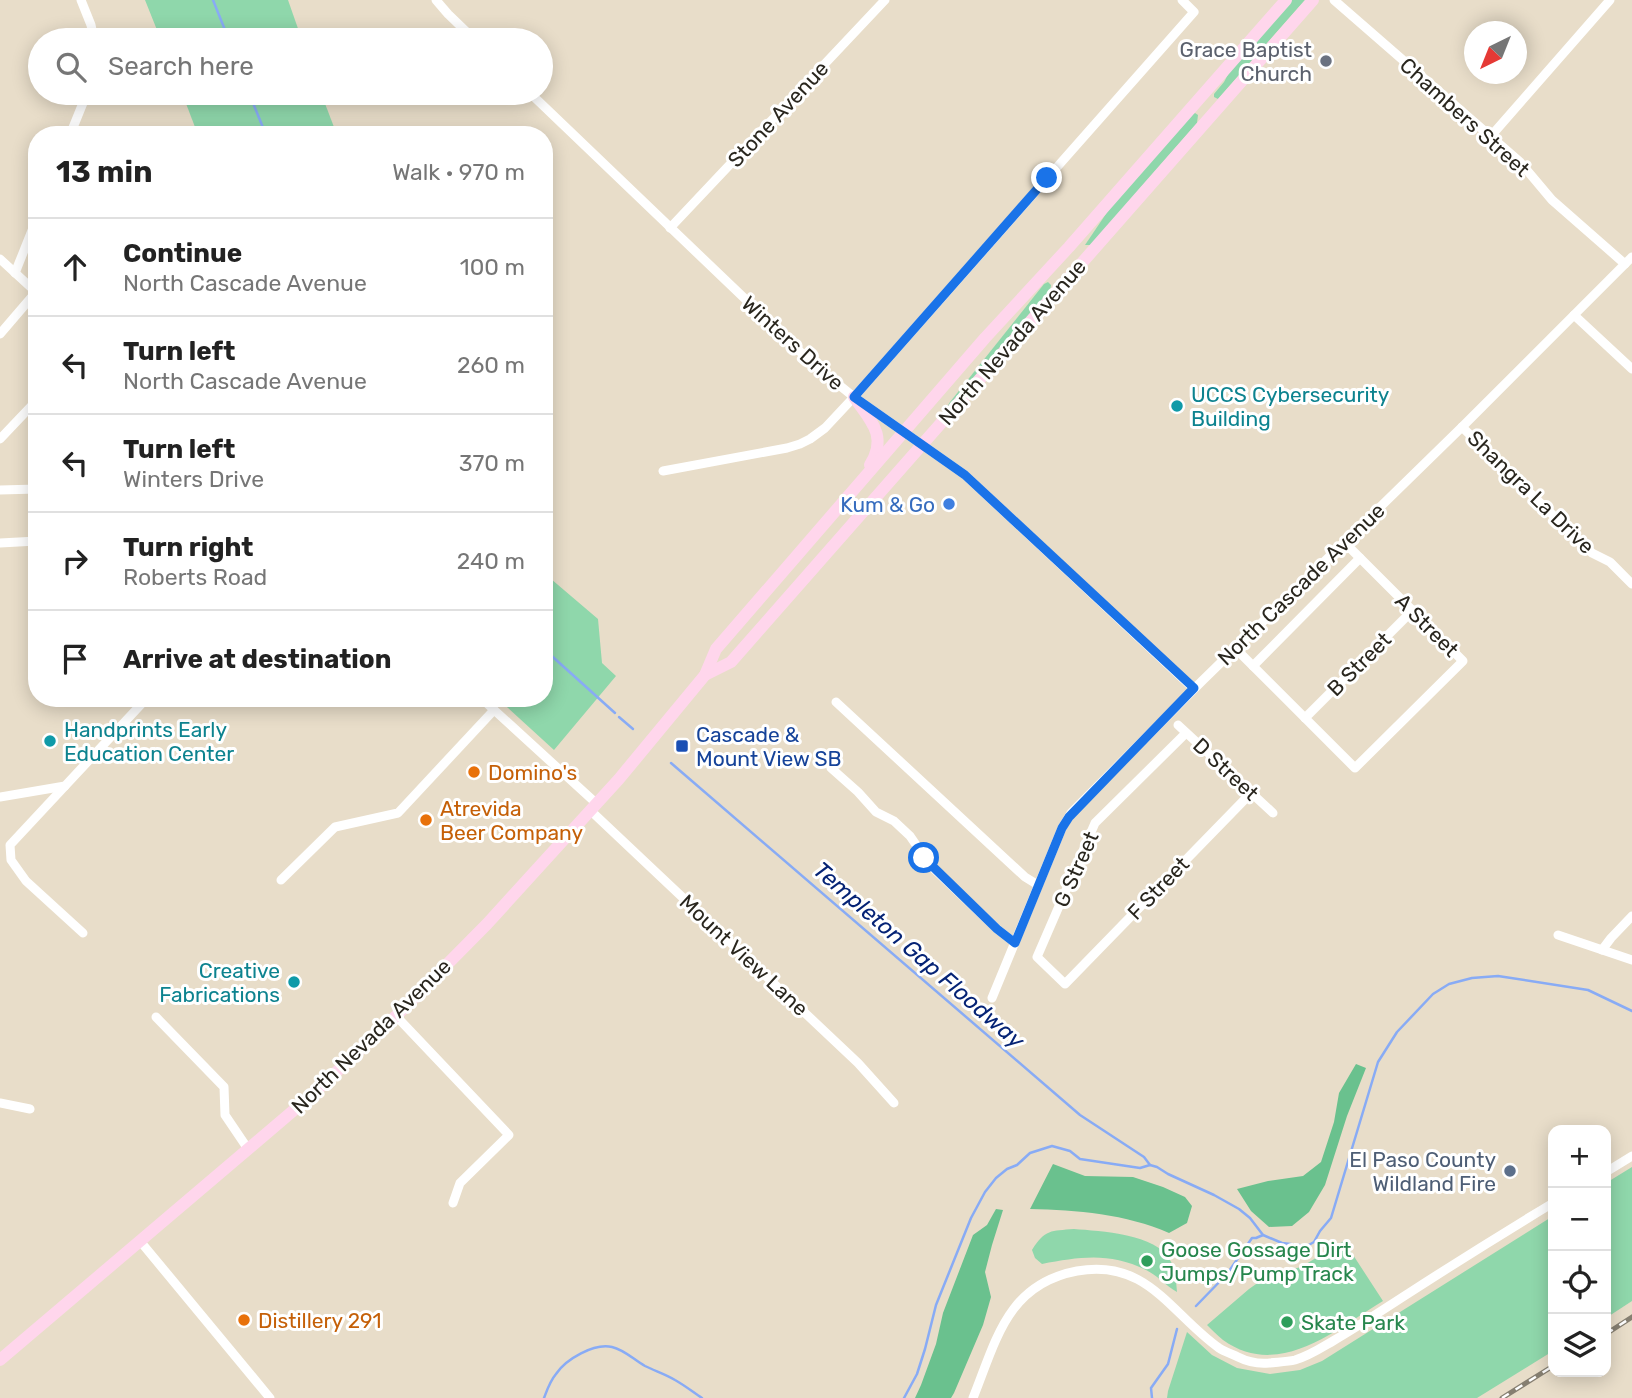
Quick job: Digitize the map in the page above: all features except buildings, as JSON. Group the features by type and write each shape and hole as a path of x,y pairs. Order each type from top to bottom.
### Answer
{"main road":[{"name":"North Nevada Avenue","path":"0,1360 314,1093 396,1016 487,924 594,807 705,676 716,649 985,338 1069,247 1286,0"},
{"name":"North Nevada Avenue","path":"705,676 731,662 1312,0"},
{"path":"854,397 873,424 879,439 874,460 857,488"}],"street":[{"path":"81,0 90,28"},
{"path":"436,0 463,28"},
{"name":"Stone Avenue","path":"670,228 885,0"},
{"path":"663,471 787,448 810,439 825,428 1194,12 1182,0"},
{"name":"Chambers Street","path":"1334,0 1528,170 1552,200 1629,260"},
{"path":"1490,136 1610,0"},
{"path":"1198,100 1213,113"},
{"path":"74,126 82,105"},
{"name":"Winters Drive","path":"542,105 813,364 982,490 1194,688"},
{"path":"15,273 28,240"},
{"path":"1069,247 1084,260"},
{"path":"0,259 28,285"},
{"name":"North Cascade Avenue","path":"992,998 1062,828 1071,813 1174,721 1194,688 1629,260"},
{"path":"0,334 28,301"},
{"path":"1574,315 1632,369"},
{"path":"0,439 28,409"},
{"name":"Shangra La Drive","path":"1462,426 1592,553 1610,562 1632,584"},
{"path":"0,490 28,489"},
{"path":"0,543 28,541"},
{"name":"A Street","path":"1305,718 1355,768 1463,661 1344,542"},
{"path":"1253,666 1360,558"},
{"name":"B Street","path":"1305,718 1413,610"},
{"path":"1235,648 1305,718"},
{"path":"836,702 1024,877 1038,885"},
{"path":"83,933 26,881 11,860 10,845 139,707"},
{"name":"Mount View Lane","path":"491,707 858,1063 894,1103"},
{"path":"281,880 335,827 398,813 494,710"},
{"name":"D Street","path":"1174,721 1273,813"},
{"name":"G Street","path":"1065,984 1037,957 1095,823 1186,733"},
{"path":"831,768 876,812 894,821 910,836 930,865 1015,943"},
{"path":"0,797 65,786"},
{"name":"F Street","path":"1065,984 1251,793"},
{"path":"1602,950 1632,916"},
{"path":"1558,935 1632,960"},
{"path":"396,1016 509,1135 460,1183 453,1203"},
{"path":"156,1017 224,1087 225,1115 248,1149"},
{"path":"0,1103 30,1109"},
{"path":"1611,1169 1632,1156"},
{"path":"973,1398 1004,1320 1038,1284 1061,1274 1104,1268 1126,1273 1165,1298 1220,1349 1255,1363 1295,1360 1353,1329 1548,1206"},
{"path":"140,1241 270,1398"}],"green space":[{"path":"145,0 288,0 298,28 156,28"},
{"path":"1292,0 1305,0 1218,99 1214,97 1233,65"},
{"path":"187,105 326,105 334,126 195,126"},
{"path":"1195,113 1198,115 1197,123 1091,245 1085,245 1114,202"},
{"path":"1048,282 1051,285 1050,292 944,412 1044,284"},
{"path":"553,581 598,619 602,663 616,676 554,750 507,707 553,707"},
{"path":"1356,1064 1366,1068 1325,1185 1309,1212 1292,1226 1269,1227 1251,1211 1237,1189 1303,1176 1321,1162 1334,1122 1339,1093"},
{"path":"1053,1164 1085,1176 1133,1177 1163,1187 1185,1197 1192,1206 1187,1223 1169,1233 1136,1221 1101,1214 1030,1209"},
{"path":"1632,1167 1632,1301 1611,1315 1611,1188 1611,1180"},
{"path":"996,1209 1003,1210 985,1272 991,1297 983,1325 954,1393 951,1398 915,1398 936,1344 943,1313 973,1235 987,1225"},
{"path":"1548,1219 1548,1354 1477,1398 1167,1398 1187,1332 1212,1355 1237,1368 1270,1374 1300,1370 1322,1361"},
{"name":"Goose Gossage Dirt Jumps/Pump Track","path":"1074,1229 1127,1236 1153,1244 1163,1251 1172,1264 1177,1292 1150,1272 1119,1260 1082,1258 1042,1264 1035,1258 1032,1250 1045,1235"},
{"path":"1344,1241 1383,1301 1346,1325 1306,1346 1286,1353 1265,1355 1244,1351 1223,1340 1207,1325 1269,1275 1301,1267"}],"waterway":[{"name":"Templeton Gap Floodway","path":"213,0 224,28"},
{"name":"Templeton Gap Floodway","path":"254,105 262,126"},
{"name":"Templeton Gap Floodway","path":"553,657 615,713"},
{"name":"Templeton Gap Floodway","path":"619,717 633,729"},
{"name":"Templeton Gap Floodway","path":"671,763 1080,1115 1144,1157 1150,1165"},
{"path":"904,1398 917,1374 936,1305 971,1218 996,1178 1030,1153 1052,1146 1070,1151 1080,1159 1140,1168 1150,1165 1157,1167 1239,1209 1263,1235 1282,1243 1307,1246 1314,1242 1331,1218 1378,1062 1397,1032 1433,994 1449,984 1472,978 1498,976 1588,990 1632,1011"},
{"path":"1196,1306 1227,1274 1252,1238 1263,1235"},
{"path":"1152,1398 1151,1388 1168,1364 1177,1329"},
{"path":"544,1398 552,1380 566,1363 581,1353 605,1346 621,1350 702,1398"}],"railway":[{"path":"1611,1331 1632,1317"},
{"path":"1502,1398 1548,1369"}],"place":[{"name":"Grace Baptist Church","path":"1326,61"},
{"name":"UCCS Cybersecurity Building","path":"1177,406"},
{"name":"Kum & Go","path":"949,504"},
{"name":"Handprints Early Education Center","path":"50,741"},
{"name":"Cascade & Mount View SB","path":"682,746"},
{"name":"Domino's","path":"474,772"},
{"name":"Atrevida Beer Company","path":"426,820"},
{"name":"Creative Fabrications","path":"294,982"},
{"name":"El Paso County Wildland Fire","path":"1510,1171"},
{"name":"Goose Gossage Dirt Jumps/Pump Track","path":"1147,1261"},
{"name":"Distillery 291","path":"244,1320"},
{"name":"Skate Park","path":"1287,1322"}],"route":[{"path":"924,858 1015,943 1062,828 1069,817 1194,688 965,475 854,397 1047,178"}]}
